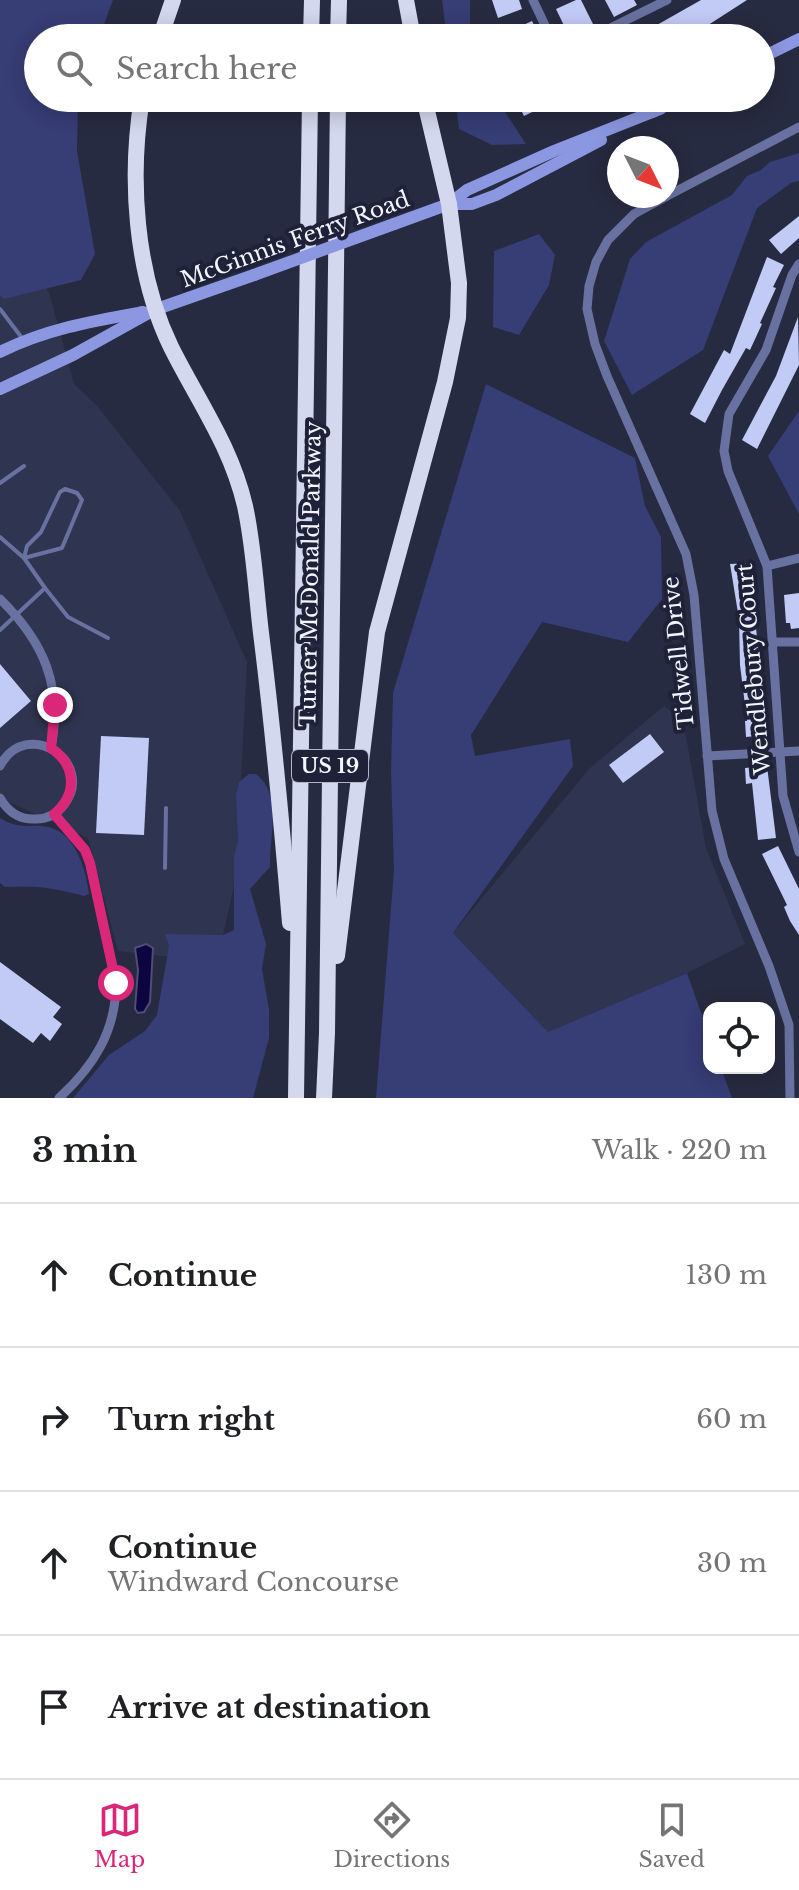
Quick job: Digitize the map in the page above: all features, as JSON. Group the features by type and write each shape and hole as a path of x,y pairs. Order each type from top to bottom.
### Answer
{"highway":[{"path":"165,24 173,0"},
{"path":"311,24 312,0"},
{"path":"338,24 339,0"},
{"path":"406,0 410,24"},
{"path":"140,112 134,168 138,225 154,310 172,350 213,421 245,506 274,728 298,1016"},
{"name":"Turner McDonald Parkway","path":"296,1098 310,112"},
{"name":"Turner McDonald Parkway","path":"324,1098 338,112"},
{"path":"327,1033 377,632 445,382 458,318 459,283 449,204 427,112"}],"main road":[{"path":"775,51 799,39"},
{"name":"McGinnis Ferry Road","path":"0,352 23,341 96,320 154,310 449,204 467,190 652,112"},
{"name":"McGinnis Ferry Road","path":"0,389 73,355 154,310"}],"street":[{"path":"533,0 544,24"},
{"path":"616,24 667,0"},
{"name":"Tidwell Drive","path":"679,190 799,127"},
{"name":"Tidwell Drive","path":"645,208 634,214 608,240 596,262 587,309 607,376 686,554 694,595 712,811 724,859 769,966 789,1025 790,1098"},
{"name":"Wendlebury Court","path":"799,264 792,275 766,350 729,414 724,451 728,471 767,566 783,796 799,852"},
{"path":"767,566 799,558"},
{"path":"0,599 36,641 53,687 55,718 51,748"},
{"path":"772,642 799,642"},
{"path":"0,766 13,750 38,744 51,748 67,763 71,774 69,797 54,814 41,819 16,815 0,798"},
{"path":"707,756 799,751"},
{"path":"54,814 85,850 90,863 116,983 116,1003 105,1043 91,1064 59,1098"}],"lane":[{"path":"0,309 23,341"},
{"path":"0,483 24,466"},
{"path":"65,489 77,493 82,500 62,548 24,558 27,546 41,532 60,492 65,489"},
{"path":"0,537 24,558 68,617 108,638"},
{"path":"0,630 45,588"},
{"path":"165,868 166,808"}],"shaded area":[{"path":"0,0 113,0 104,24 24,24 24,112 78,112 77,151 95,254 81,280 4,299 0,295"},
{"path":"442,0 470,0 470,24 445,24"},
{"path":"457,112 505,112 526,144 492,145 459,129"},
{"path":"799,153 799,181 791,183 757,208 703,350 632,395 604,341 630,259 646,242 732,195 747,176 770,162"},
{"path":"0,183 50,296 74,384 98,407 180,511 247,662 236,877 223,935 224,963 118,951 88,838 0,798"},
{"path":"539,234 555,255 549,285 519,335 493,327 494,251"},
{"path":"486,384 635,458 645,506 661,537 662,599 628,642 542,622 471,735 475,756 570,739 573,766 453,933 548,1032 687,973 703,1018 703,1074 723,1074 732,1098 376,1098 394,870 391,771 393,693"},
{"path":"799,411 799,514 768,456"},
{"path":"664,706 683,720 706,848 745,944 687,973 548,1032 453,933 590,768"},
{"path":"249,774 256,774 264,783 273,817 270,867 250,889 266,944 262,969 269,1010 269,1038 253,1098 73,1098 109,1055 145,1031 157,1015 169,946 165,934 223,935 234,930 234,855 238,841 236,795 239,782"},
{"path":"0,818 20,826 49,827 66,837 78,854 89,894 84,896 35,887 5,887 0,883"},
{"path":"146,944 153,948 150,1002 144,1012 138,1013 135,1009 138,970 135,948"}],"building":[{"path":"492,0 519,0 522,9 498,18"},
{"path":"581,0 593,24 563,24 556,9"},
{"path":"605,0 634,0 637,5 614,17"},
{"path":"701,0 747,0 710,24 659,24"},
{"path":"799,216 799,238 781,254 769,240"},
{"path":"767,257 784,265 773,287 776,288 750,350 746,348 705,423 690,414 724,350 730,354"},
{"path":"798,317 799,365 757,449 742,440 776,376"},
{"path":"750,563 766,735 746,737 739,619 730,564"},
{"path":"799,593 799,628 791,629 790,623 786,623 784,595"},
{"path":"0,664 31,701 0,728"},
{"path":"650,734 664,752 623,783 609,765"},
{"path":"101,736 149,738 144,835 96,833"},
{"path":"767,766 776,838 758,840 752,783 746,784 745,768"},
{"path":"778,846 799,889 799,935 762,854"},
{"path":"0,962 61,1007 53,1017 62,1024 50,1041 41,1033 33,1043 0,1019"}],"route":[{"path":"55,705 51,748 67,763 72,786 63,807 54,814 74,835 90,863 116,983"}]}
